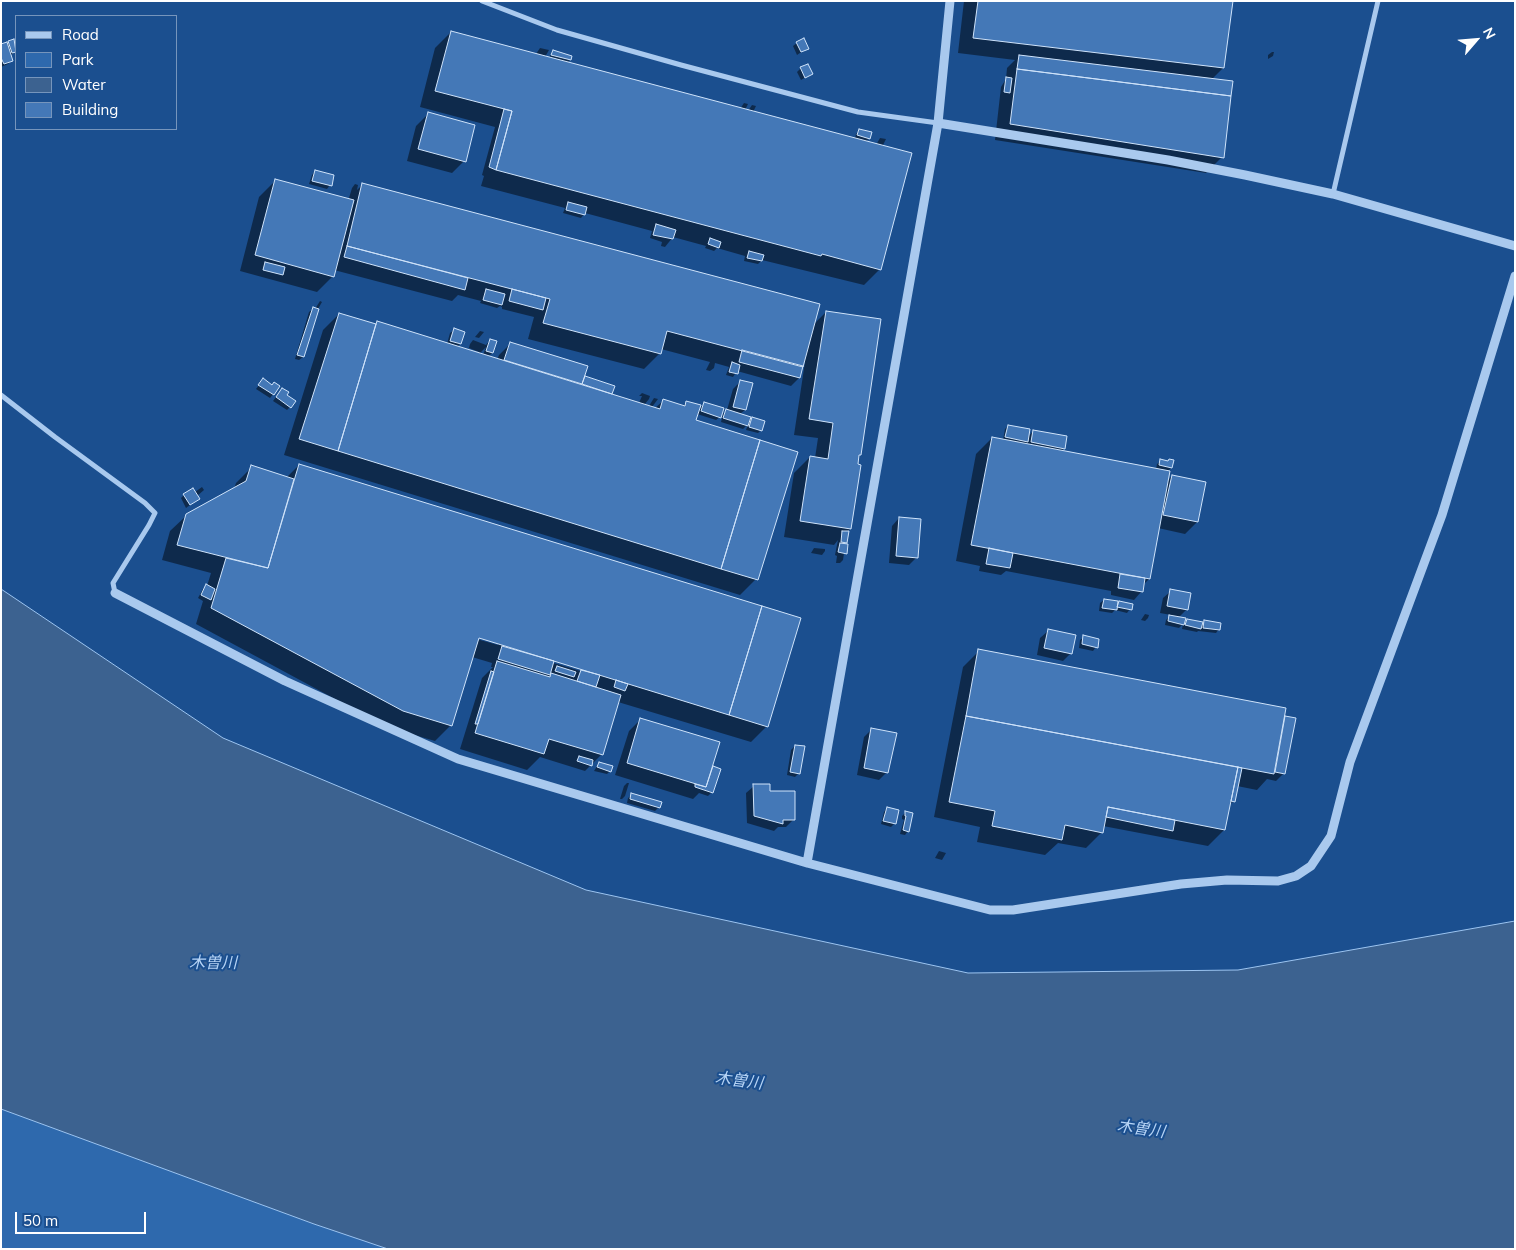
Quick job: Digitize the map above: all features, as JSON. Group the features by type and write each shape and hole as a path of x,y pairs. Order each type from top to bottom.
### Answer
{"street":[{"path":"482,1 557,30 858,112 938,122 1168,160 1333,194 1515,246"},
{"path":"808,863 938,122 950,1"},
{"path":"1333,194 1378,1"},
{"path":"1,395 145,503 154,513 150,525 113,583 115,593 286,681 458,760 808,863 990,910 1013,910 1182,884 1227,880 1278,881 1296,876 1311,866 1330,836 1350,762 1442,515 1515,276"}],"green space":[{"path":"1,1109 314,1224 388,1249 1,1249"}],"water":[{"name":"木曽川","path":"1,589 223,738 586,890 968,973 1238,970 1515,921 1515,1249 388,1249 314,1224 1,1109"}],"building":[{"path":"978,1 1233,1 1224,68 973,38"},
{"path":"451,31 912,153 881,270 822,254 821,256 496,170 512,111 435,91"},
{"path":"804,38 809,49 801,52 796,42"},
{"path":"14,39 15,52 12,53 8,41"},
{"path":"7,42 13,61 4,64 1,58 1,44"},
{"path":"553,50 572,56 571,60 551,55"},
{"path":"1019,55 1233,81 1231,96 1017,69"},
{"path":"808,64 813,74 805,78 800,67"},
{"path":"1017,69 1231,96 1224,158 1010,124"},
{"path":"1006,77 1012,78 1010,93 1004,92"},
{"path":"504,109 512,111 496,170 489,167"},
{"path":"428,112 475,125 466,162 418,149"},
{"path":"859,129 872,132 870,139 857,135"},
{"path":"315,170 334,175 332,186 312,181"},
{"path":"275,179 354,200 334,277 255,255"},
{"path":"362,183 820,304 803,367 667,331 661,354 543,323 550,299 347,246"},
{"path":"568,202 587,207 585,215 566,210"},
{"path":"656,224 676,230 673,239 653,235"},
{"path":"710,238 721,242 719,248 708,244"},
{"path":"347,246 468,278 465,290 344,257"},
{"path":"749,251 764,255 762,261 747,258"},
{"path":"265,262 285,267 283,275 263,270"},
{"path":"486,289 505,294 502,305 483,300"},
{"path":"512,289 546,298 543,310 509,301"},
{"path":"313,307 319,309 304,357 297,355"},
{"path":"826,311 881,319 861,455 859,455 858,464 861,465 851,529 800,521 810,456 828,459 833,423 809,419"},
{"path":"339,313 376,324 338,451 299,439"},
{"path":"377,321 660,409 663,399 685,406 686,401 701,405 696,420 760,440 721,569 338,451"},
{"path":"454,328 465,332 461,344 450,341"},
{"path":"490,339 497,341 493,353 486,351"},
{"path":"510,342 588,366 582,384 504,360"},
{"path":"742,350 803,366 800,378 739,362"},
{"path":"732,362 740,365 738,374 729,372"},
{"path":"585,376 615,386 612,394 582,384"},
{"path":"263,378 272,385 274,382 280,386 274,395 258,385"},
{"path":"740,380 753,383 746,410 733,407"},
{"path":"282,388 289,392 287,395 296,401 291,408 276,397"},
{"path":"704,402 724,408 721,418 701,411"},
{"path":"726,409 751,417 748,426 723,418"},
{"path":"752,417 765,421 762,431 749,427"},
{"path":"1008,425 1030,429 1028,442 1005,437"},
{"path":"1033,430 1067,436 1065,449 1031,442"},
{"path":"992,437 1170,471 1150,579 971,545"},
{"path":"760,440 798,452 758,580 721,569"},
{"path":"1160,459 1174,460 1172,468 1159,465"},
{"path":"299,464 762,606 729,715 479,638 452,726 403,711 211,608 226,558 268,568"},
{"path":"251,465 294,479 268,568 177,545 186,514 246,481"},
{"path":"1172,475 1206,482 1198,522 1163,515"},
{"path":"193,488 200,499 190,505 183,494"},
{"path":"899,517 921,519 918,558 896,556"},
{"path":"842,531 849,531 847,543 841,542"},
{"path":"840,543 848,544 847,554 838,552"},
{"path":"989,548 1013,553 1010,568 986,564"},
{"path":"1120,574 1145,578 1143,592 1118,588"},
{"path":"206,584 215,589 211,600 201,595"},
{"path":"1170,589 1191,593 1188,610 1167,606"},
{"path":"1104,599 1118,601 1117,610 1102,608"},
{"path":"1119,601 1133,604 1132,610 1117,607"},
{"path":"762,606 801,618 768,727 729,715"},
{"path":"1169,615 1186,618 1184,625 1168,621"},
{"path":"1187,619 1203,622 1201,629 1185,625"},
{"path":"1204,620 1221,623 1220,630 1203,628"},
{"path":"1048,629 1076,635 1072,654 1044,648"},
{"path":"1083,635 1099,639 1098,648 1082,644"},
{"path":"502,646 554,661 550,675 498,659"},
{"path":"978,649 1286,708 1274,774 966,716"},
{"path":"497,661 550,677 551,673 621,695 603,755 549,739 544,754 475,733"},
{"path":"557,666 576,672 574,677 555,671"},
{"path":"581,670 600,675 596,687 577,681"},
{"path":"491,671 494,672 478,724 475,724"},
{"path":"616,680 628,684 625,691 614,687"},
{"path":"966,716 1238,767 1225,830 1108,807 1103,833 1065,825 1062,840 992,826 995,811 949,802"},
{"path":"1285,716 1296,718 1285,774 1275,772"},
{"path":"640,718 720,742 706,787 627,763"},
{"path":"871,728 897,733 888,773 864,768"},
{"path":"795,745 805,746 800,774 790,772"},
{"path":"579,756 593,760 592,766 577,761"},
{"path":"599,762 613,766 611,772 597,767"},
{"path":"713,766 721,769 713,793 695,787 695,784 706,787"},
{"path":"1238,767 1242,768 1235,802 1231,801"},
{"path":"753,784 770,784 770,791 795,791 795,820 783,820 783,824 754,816"},
{"path":"631,793 662,802 660,808 630,799"},
{"path":"887,807 899,810 896,824 883,821"},
{"path":"1108,807 1175,820 1173,831 1106,817"},
{"path":"905,811 913,813 909,832 903,830 906,816"}]}
